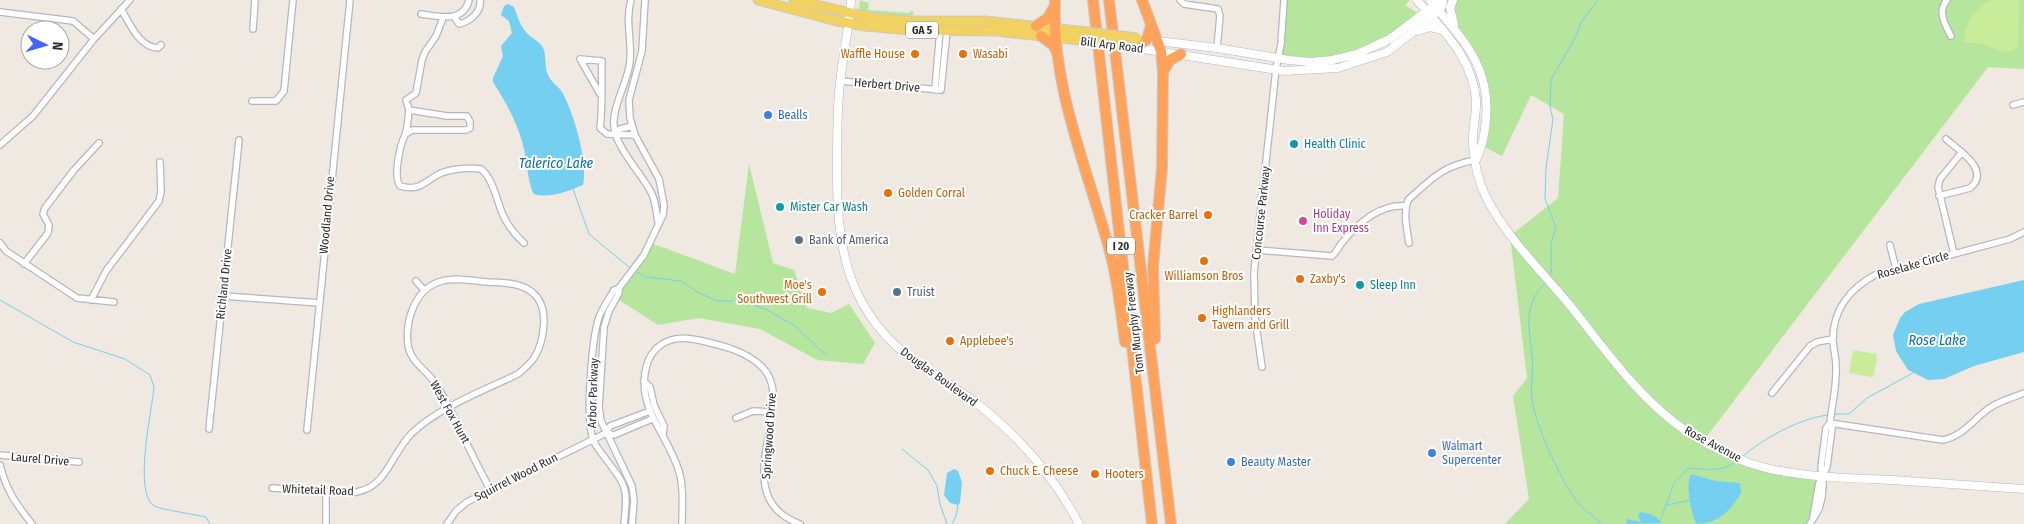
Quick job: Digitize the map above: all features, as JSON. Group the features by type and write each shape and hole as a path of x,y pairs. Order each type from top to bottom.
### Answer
{"highway":[{"name":"Tom Murphy Freeway","path":"1093,0 1152,524"},
{"name":"Tom Murphy Freeway","path":"1109,0 1171,524"},
{"path":"1142,0 1151,25 1148,43 1163,73"},
{"path":"1055,2 1057,52 1082,161 1112,260 1149,492"},
{"path":"1036,26 1048,18 1055,2"},
{"path":"1041,36 1053,45 1057,52"},
{"path":"1156,392 1153,268 1161,178 1163,73 1170,60 1182,54"}],"main road":[{"name":"Bill Arp Road","path":"758,0 898,30 991,31 1041,36 1078,30 1148,43 1182,54 1276,69 1318,70 1338,68 1388,52 1410,35 1430,15 1437,3"},
{"name":"Bill Arp Road","path":"794,0 850,19 985,21 1036,26 1080,40 1216,48 1278,59 1311,62 1332,60 1356,54 1390,39 1413,22 1430,15"},
{"name":"Douglas Boulevard","path":"852,0 840,81 837,130 837,221 848,272 866,312 893,344 971,399 1017,438 1056,485 1079,524"},
{"name":"Rose Avenue","path":"1416,0 1443,30 1467,64 1475,90 1476,110 1473,143 1483,192 1510,236 1542,272 1602,348 1664,413 1693,435 1750,463 1769,468 1822,476 2024,490"},
{"path":"1413,22 1417,8 1416,0"},
{"path":"1453,0 1450,8 1451,18 1456,30"},
{"path":"1437,3 1476,60 1485,87 1487,110 1483,146 1476,160"},
{"path":"1410,35 1430,27 1443,30"}],"street":[{"path":"0,145 33,116 94,39 130,0"},
{"path":"253,29 255,0"},
{"path":"252,100 272,102 280,99 284,91 293,0"},
{"name":"Woodland Drive","path":"307,430 350,0"},
{"path":"421,14 443,18 454,16 463,12 469,0"},
{"path":"454,16 460,24 466,22 477,12 480,7 480,0"},
{"path":"631,0 627,26 631,46 630,63 615,112 614,126 615,134 622,149 651,192 658,222"},
{"name":"Arbor Parkway","path":"624,524 627,499 623,481 593,439 590,431 590,398 597,325 606,303 614,290 619,288 644,255 663,214 664,205 659,179 635,135 629,100 642,51 645,0"},
{"path":"1180,0 1184,4 1218,10 1220,16 1216,48"},
{"name":"Concourse Parkway","path":"1262,367 1254,304 1257,250 1276,69 1281,44 1284,0"},
{"path":"1947,0 1943,4 1942,18 1951,36"},
{"path":"122,9 134,32 144,43 158,48 161,45"},
{"path":"0,12 73,21 94,39"},
{"path":"406,134 409,110 406,100 416,93 422,60 436,36 443,18"},
{"name":"Herbert Drive","path":"840,81 938,90 943,30"},
{"path":"600,94 580,59 602,61 600,128 607,134 635,135"},
{"path":"2013,105 2024,102"},
{"path":"409,110 447,116 464,115 470,119 470,128 466,130 412,130 406,134 401,142 399,157 397,181 400,186 421,186 428,183 435,176 449,171 464,169 481,170 489,180 509,226 524,243"},
{"path":"615,134 620,129 632,126"},
{"path":"1939,196 1970,188 1974,184 1976,174 1974,164 1946,139"},
{"name":"Richland Drive","path":"209,429 239,140"},
{"path":"24,264 48,233 49,225 43,214 45,208 74,170 99,143"},
{"path":"1954,254 1939,196 1939,181 1962,152"},
{"path":"1409,243 1406,222 1408,200 1445,169 1459,162 1476,160"},
{"path":"91,300 106,271 159,201 161,192 160,162"},
{"path":"1257,250 1332,256 1355,229 1371,215 1394,205 1406,206"},
{"name":"Roselake Circle","path":"1810,524 1819,509 1822,497 1821,467 1828,436 1826,428 1830,424 1836,374 1833,339 1835,320 1839,310 1853,290 1862,282 1875,275 2010,239 2024,232"},
{"path":"0,243 6,251 24,264 77,298 114,302"},
{"path":"1890,245 1896,269"},
{"path":"416,282 424,290 437,283 454,279 514,284 534,294 542,309 544,320 540,347 528,366 518,374 449,408"},
{"name":"Arbor Parkway","path":"619,288 619,293 609,311 604,327 599,407 601,422 632,486 634,501 632,524"},
{"name":"West Fox Hunt","path":"424,290 411,311 408,338 411,355 437,386 490,489"},
{"path":"223,296 320,302"},
{"name":"Springwood Drive","path":"682,524 683,492 680,475 663,436 652,419 645,396 644,381 650,355 664,342 678,338 699,340 735,350 749,357 764,369 772,390 772,412 765,464 767,496 776,510 791,521 800,524"},
{"path":"1772,393 1810,346 1817,342 1833,339"},
{"path":"644,381 650,387 654,405 664,426 663,436"},
{"path":"1830,424 1943,440 1958,436 1988,409 1998,403 2024,393"},
{"name":"Whitetail Road","path":"272,488 326,493 356,493 374,486 381,479 411,434 449,408"},
{"path":"650,411 610,426 606,433 614,434 652,419"},
{"path":"736,418 753,411 772,412"},
{"name":"Squirrel Wood Run","path":"447,524 456,511 490,489 606,433"},
{"name":"Laurel Drive","path":"0,455 79,462"},
{"path":"0,465 14,502 32,524"},
{"path":"326,493 326,524"}],"green space":[{"path":"860,0 869,3 868,10 909,13 912,10 914,14 906,16 863,13 859,9"},
{"path":"1284,0 1410,0 1405,5 1425,18 1368,54 1311,67 1279,62"},
{"path":"1443,0 2024,0 2024,69 1988,67 1704,440 1750,463 1822,476 1810,524 1505,524 1529,499 1513,396 1527,378 1510,236 1558,198 1564,114 1531,95 1502,156 1483,146 1487,110 1476,60 1438,10"},
{"path":"1991,0 2019,0 2018,47 2014,50 2007,52 1982,44 1964,42 1966,29 1972,17"},
{"path":"749,164 773,263 794,270 807,308 831,313 849,304 875,343 863,364 817,360 760,329 699,318 658,325 610,294 648,242 735,274"},
{"path":"1853,350 1876,354 1874,375 1872,377 1849,373"}],"water":[{"name":"Talerico Lake","path":"508,4 514,7 524,30 542,46 548,75 567,101 579,138 584,164 583,185 565,192 546,196 534,194 530,185 519,132 493,82 503,56 501,46 512,33 509,21 501,15 504,6"},
{"name":"Rose Lake","path":"2024,280 2024,352 1974,366 1944,379 1928,380 1908,370 1896,351 1893,335 1900,318 1905,312 1919,304"},
{"path":"954,469 958,471 962,482 960,503 958,505 950,503 944,495 947,473"},
{"path":"1691,474 1715,481 1740,483 1741,493 1733,505 1718,519 1697,524 1690,499 1689,478"},
{"path":"1640,512 1655,516 1661,523 1626,524 1627,519 1641,522 1638,516"}],"waterway":[{"path":"1549,276 1551,272 1551,244 1556,228 1545,199 1546,168 1553,119 1550,107 1551,80 1577,34 1581,22 1598,0"},
{"path":"573,189 589,234 630,268"},
{"path":"637,272 646,277 681,281 699,293 717,301 744,301 767,310 795,326 826,355"},
{"path":"1546,282 1534,298 1529,315 1534,411 1544,439 1565,483 1579,504 1602,524"},
{"path":"0,300 73,342 125,359 150,375 154,387 144,469 148,498 154,506 206,517 210,524"},
{"path":"1833,414 1849,414 1867,398 1913,373"},
{"path":"1742,457 1771,436 1795,424 1829,415"},
{"path":"902,449 928,470 937,486 940,504 947,524"},
{"path":"1660,521 1674,483 1688,468 1720,469 1737,461"},
{"path":"1667,505 1691,500"},
{"path":"952,524 958,505"}],"place":[{"name":"Waffle House","path":"915,54"},
{"name":"Wasabi","path":"963,54"},
{"name":"Bealls","path":"768,115"},
{"name":"Health Clinic","path":"1294,144"},
{"name":"Golden Corral","path":"888,193"},
{"name":"Mister Car Wash","path":"780,207"},
{"name":"Cracker Barrel","path":"1208,215"},
{"name":"Holiday Inn Express","path":"1303,221"},
{"name":"Bank of America","path":"799,240"},
{"name":"Williamson Bros","path":"1204,261"},
{"name":"Zaxby's","path":"1300,279"},
{"name":"Sleep Inn","path":"1360,285"},
{"name":"Moe's Southwest Grill","path":"822,292"},
{"name":"Truist","path":"897,292"},
{"name":"Highlanders Tavern and Grill","path":"1202,318"},
{"name":"Applebee's","path":"950,341"},
{"name":"Walmart Supercenter","path":"1432,453"},
{"name":"Beauty Master","path":"1231,462"},
{"name":"Chuck E. Cheese","path":"990,471"},
{"name":"Hooters","path":"1095,474"}]}
